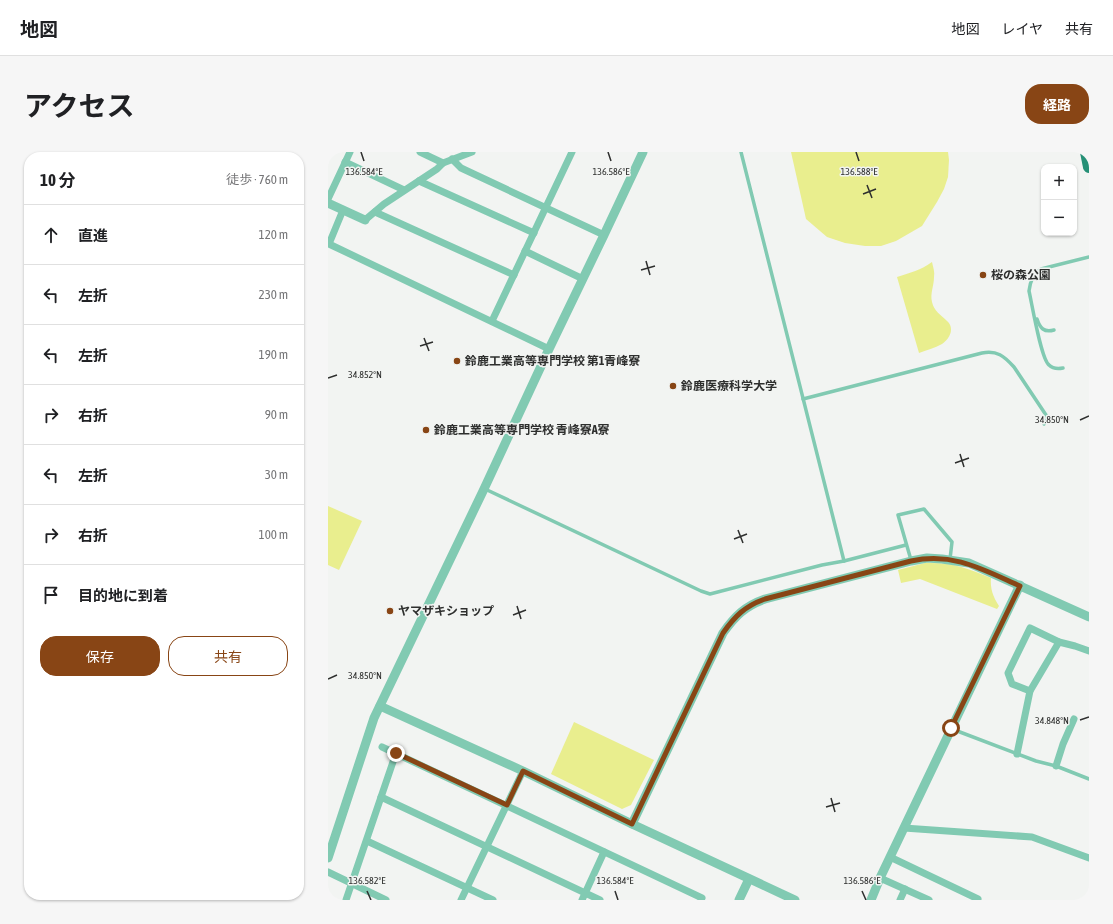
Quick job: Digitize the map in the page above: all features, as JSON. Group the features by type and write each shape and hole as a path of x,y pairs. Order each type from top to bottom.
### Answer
{"highway":[{"path":"1086,152 1089,167"}],"street":[{"path":"328,199 350,152"},
{"path":"420,152 443,163"},
{"path":"328,203 365,220 404,190 437,169 443,163 452,158 472,152"},
{"path":"492,321 572,152"},
{"path":"328,858 374,718 643,152"},
{"path":"452,158 460,168 604,235"},
{"path":"345,162 404,190"},
{"path":"419,181 534,233"},
{"path":"343,210 328,244 549,349"},
{"path":"375,212 514,275"},
{"path":"525,251 583,278"},
{"path":"632,824 723,633 737,615 748,606 765,599 927,558 950,559 969,563 1089,617"},
{"path":"870,900 1020,586"},
{"path":"1030,691 1012,684 1008,673 1030,628 1059,642 1089,651"},
{"path":"1017,754 1030,691 1059,642"},
{"path":"380,706 523,771 795,900"},
{"path":"1056,766 1063,744 1074,719"},
{"path":"382,747 702,898 701,900"},
{"path":"346,900 396,753"},
{"path":"461,900 523,771"},
{"path":"381,797 487,847 583,896 600,900"},
{"path":"904,828 1032,837 1089,858"},
{"path":"367,841 492,900"},
{"path":"583,896 604,852"},
{"path":"890,858 978,899 977,900"},
{"path":"328,872 386,900"},
{"path":"880,878 929,900"},
{"path":"739,900 749,879"},
{"path":"900,900 905,890"}],"lane":[{"path":"741,152 844,561"},
{"path":"1063,368 1053,368 1046,362 1029,291 1032,278 1036,272 1041,269 1089,257"},
{"path":"1033,309 1040,326 1047,331 1054,330"},
{"path":"803,399 982,353 995,352 1008,360 1014,367 1048,418 1044,424"},
{"path":"484,489 710,594 906,545"},
{"path":"911,561 898,515 924,509 952,542 950,559"},
{"path":"951,728 1017,754 1056,766 1089,779"}],"green space":[{"path":"791,152 948,152 948,177 944,189 922,226 896,241 881,246 865,246 845,243 827,237 806,219"},
{"path":"932,262 934,280 931,296 932,302 936,310 949,324 951,330 949,336 942,344 919,353 897,277 911,273"},
{"path":"328,506 362,521 339,570 328,565"},
{"path":"925,563 959,566 991,578 992,592 999,606 997,609 920,579 901,583 898,570"},
{"path":"574,722 654,760 631,805 622,809 551,774"}],"place":[{"name":"桜の森公園","path":"983,275"},
{"name":"鈴鹿工業高等専門学校 第1青峰寮","path":"457,361"},
{"name":"鈴鹿医療科学大学","path":"673,386"},
{"name":"鈴鹿工業高等専門学校 青峰寮A寮","path":"426,430"},
{"name":"ヤマザキショップ","path":"390,611"}],"route":[{"path":"396,753 507,805 523,771 632,824 723,633 732,620 742,610 765,599 927,558 950,559 969,563 1020,586 951,728"}]}
